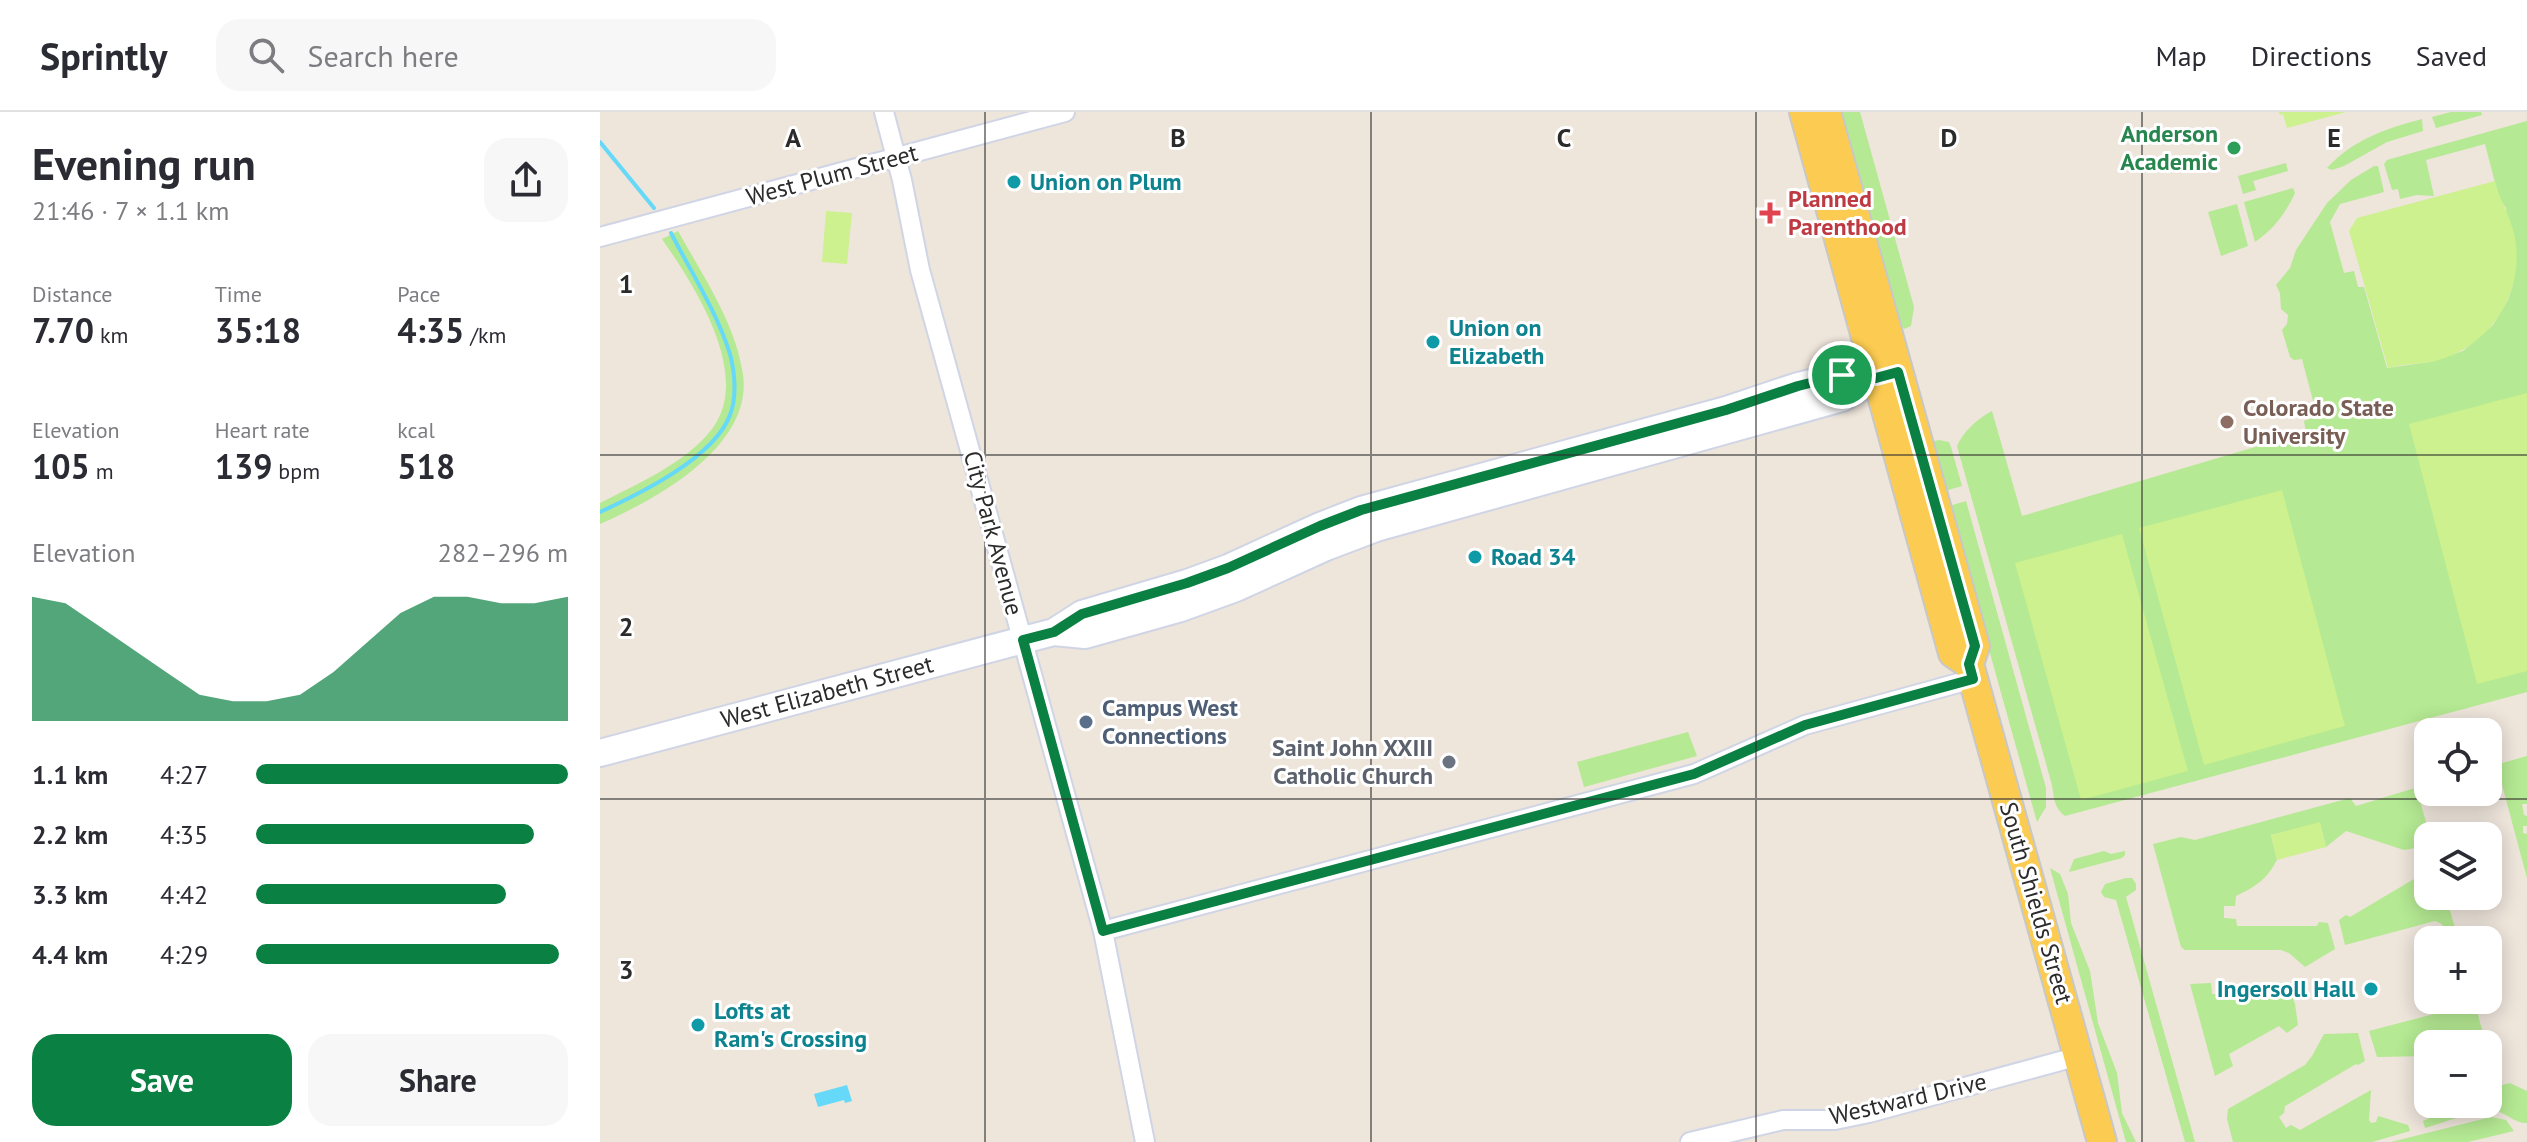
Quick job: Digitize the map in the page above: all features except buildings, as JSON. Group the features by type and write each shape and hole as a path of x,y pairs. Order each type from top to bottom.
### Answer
{"main road":[{"name":"South Shields Street","path":"1804,112 1887,375"},
{"name":"South Shields Street","path":"1826,112 1953,653 1971,671 2102,1142"},
{"name":"West Elizabeth Street","path":"600,753 1054,632 1085,635 1181,608 1376,528 1842,398 1887,375"}],"street":[{"name":"City Park Avenue","path":"884,112 897,157 920,270 1103,931 1145,1142"},
{"name":"West Plum Street","path":"600,237 1065,112"},
{"path":"1103,931 1694,774 1805,725 1971,671"},
{"name":"Westward Drive","path":"1690,1142 1783,1120 1835,1120 1869,1113 2079,1056"}],"green space":[{"path":"1840,112 1860,112 1914,307 1911,326 1904,329 1898,320"},
{"path":"2279,112 2346,112 2287,128 2283,114"},
{"path":"2451,112 2481,112 2482,115 2436,128 2432,117"},
{"path":"2422,119 2423,131 2387,142 2344,166 2332,170 2327,168 2371,136"},
{"path":"2527,121 2527,692 2430,718 2414,718 2414,722 2065,816 2055,802 1957,446 1976,421 1992,411 2022,516 2306,432 2304,421 2317,416 2302,359 2290,357 2282,330 2287,324 2288,315 2281,309 2276,285 2290,268 2296,250 2327,203 2351,180 2374,166 2378,166 2384,192 2340,204 2330,222 2344,273 2354,271 2358,287 2364,287 2387,368 2430,362 2463,351 2493,325 2513,285 2506,208 2499,198 2485,144 2426,160 2434,196 2417,195 2400,199 2398,189 2392,190 2384,164 2387,160"},
{"path":"2286,163 2288,171 2253,181 2256,190 2243,194 2238,176"},
{"path":"2495,181 2513,228 2517,264 2508,299 2499,315 2488,330 2459,352 2435,361 2388,368 2349,231 2357,218"},
{"path":"2293,188 2295,193 2283,214 2255,242 2244,202"},
{"path":"2237,204 2248,246 2221,256 2208,212"},
{"path":"826,211 852,213 847,264 822,262"},
{"path":"678,231 733,337 743,375 742,401 733,425 696,468 647,501 600,524 600,503 660,472 689,452 712,429 723,407 726,383 723,357 714,331 689,280 662,239"},
{"path":"2527,393 2527,671 2477,684 2409,424"},
{"path":"1931,442 1949,442 1962,486 1945,491"},
{"path":"2282,490 2345,726 2204,765 2139,528"},
{"path":"1966,501 2046,788 2046,807 2037,822 1949,506"},
{"path":"2122,534 2188,771 2081,800 2015,563"},
{"path":"1688,732 1697,756 1584,787 1577,762"},
{"path":"2527,756 2527,804 2522,804 2527,816 2523,833 2527,834 2527,878 2502,785 2502,763"},
{"path":"2414,788 2414,806 2421,806 2426,822 2414,822 2414,848 2404,850 2346,831 2326,847 2320,823 2271,835 2277,860 2269,873 2236,896 2235,906 2224,906 2224,918 2236,919 2237,926 2317,926 2319,922 2328,923 2335,949 2305,967 2281,950 2185,950 2181,947 2153,844 2181,837 2195,840 2350,798 2356,806"},
{"path":"2320,822 2326,847 2277,860 2271,835"},
{"path":"2104,851 2111,854 2125,851 2125,855 2069,872 2074,859"},
{"path":"2050,868 2060,874 2068,894 2071,923 2090,971 2098,1023 2117,1073 2122,1113 2136,1142 2126,1142"},
{"path":"2132,878 2136,884 2136,890 2126,897 2195,1142 2185,1142 2116,900 2104,897 2101,892 2105,884"},
{"path":"2414,879 2414,910 2450,910 2454,926 2443,926 2435,921 2345,945 2339,920 2346,915 2350,917"},
{"path":"2211,983 2212,994 2271,995 2274,984 2289,987 2298,1025 2287,1033 2279,1026 2229,1054 2233,1066 2215,1076 2190,984"},
{"path":"2434,1014 2478,1014 2482,1030 2414,1030 2414,1056 2377,1057 2369,1031"},
{"path":"2358,1033 2365,1061 2285,1106 2284,1113 2279,1117 2286,1128 2291,1125 2300,1130 2371,1090 2371,1123 2376,1122 2378,1116 2408,1125 2410,1131 2372,1142 2233,1142 2227,1119 2228,1109 2305,1065 2324,1034"},
{"path":"2510,1083 2527,1091 2527,1123 2502,1113 2502,1085"},
{"path":"2429,1118 2457,1118 2425,1128 2423,1121"},
{"path":"2487,1118 2506,1120 2514,1131 2468,1142 2391,1142"}],"water":[{"path":"847,1085 852,1101 818,1107 814,1094"}],"waterway":[{"path":"600,142 654,208"},
{"path":"600,512 654,485 692,460 721,431 732,408 734,377 725,338 671,233"}],"place":[{"name":"Anderson Academic","path":"2234,148"},
{"name":"Union on Plum","path":"1014,182"},
{"name":"Planned Parenthood","path":"1770,213"},
{"name":"Union on Elizabeth","path":"1433,342"},
{"name":"Colorado State University","path":"2227,422"},
{"name":"Road 34","path":"1475,557"},
{"name":"Campus West Connections","path":"1086,722"},
{"name":"Saint John XXIII Catholic Church","path":"1449,762"},
{"name":"Ingersoll Hall","path":"2371,989"},
{"name":"Lofts at Ram's Crossing","path":"698,1025"}],"route":[{"path":"1898,372 1975,646 1969,664 1973,679 1805,725 1694,774 1103,931 1023,640 1054,632 1082,614 1228,568 1361,510 1842,375 1876,378 1898,372"}]}
